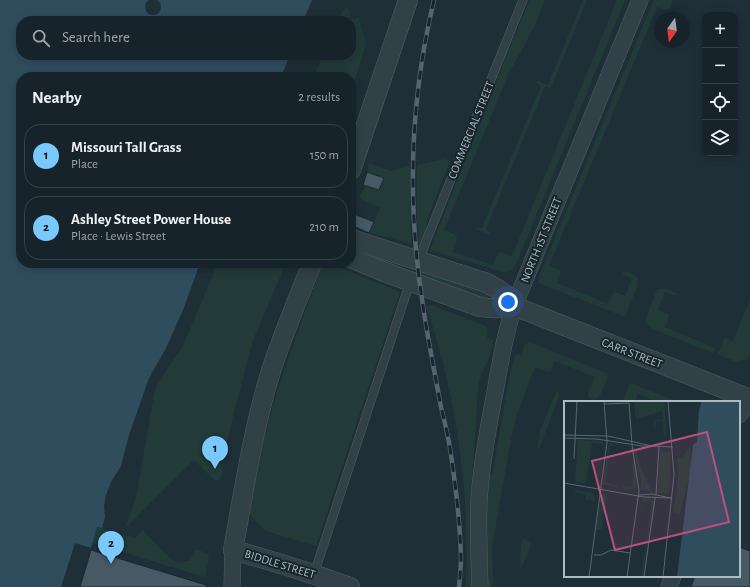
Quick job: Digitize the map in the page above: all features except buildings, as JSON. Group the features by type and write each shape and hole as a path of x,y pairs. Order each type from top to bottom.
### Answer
{"street":[{"path":"356,155 408,0"},
{"name":"NORTH 1ST STREET","path":"480,587 478,544 483,462 506,330 514,306 640,0"},
{"name":"CARR STREET","path":"356,241 487,283 506,296 514,306 750,398"},
{"name":"CARR STREET","path":"356,260 480,308 491,309 514,306"},
{"path":"232,587 233,550 252,443 271,372 310,268"},
{"path":"740,414 750,398"},
{"name":"BIDDLE STREET","path":"233,550 265,558 350,587"},
{"path":"669,587 673,577"}],"lane":[{"name":"COMMERCIAL STREET","path":"419,261 422,250 523,0"},
{"path":"314,574 410,282"}],"green space":[{"path":"530,0 545,0 534,27 508,75 444,230 454,234 457,237 453,252 493,265 498,253 500,252 512,256 617,0 625,0 514,269 505,273 430,250 507,54"},
{"path":"583,0 587,0 552,85 550,88 545,87 486,229 490,232 489,234 482,232 476,227 482,228 541,86 536,82 538,81 548,85"},
{"path":"654,0 673,0 670,8 666,10 657,7 654,12 549,266 560,270 561,273 557,283 608,304 613,293 615,292 625,296 632,279 623,274 624,271 636,276 638,279 637,287 625,317 539,283 538,279"},
{"path":"345,8 349,9 350,16 340,16"},
{"path":"356,18 359,18 366,44 356,76 356,72 316,72 321,60 356,60"},
{"path":"444,159 450,161 426,222 427,228 419,247 417,219 417,165"},
{"path":"369,163 391,171 410,166 411,244 369,233 380,208 359,198 365,186 379,190 384,178 367,172"},
{"path":"216,268 284,268 253,340 226,447 221,479 217,481 214,480 194,460 125,528 136,498 155,389 168,367 182,348"},
{"path":"321,268 340,268 400,292 316,546 266,531 253,519 249,512 262,445 280,383"},
{"path":"422,269 485,290 489,297 487,299 423,278"},
{"path":"659,289 666,289 677,294 675,296 665,292 658,310 668,314 669,316 665,327 715,348 713,353 651,328 645,321 656,292"},
{"path":"750,299 750,352 748,358 736,362 718,354 725,338 733,341"},
{"path":"431,305 486,326 488,330 487,338 494,340 478,387 472,489 475,587 466,587 466,513 464,484 453,407 444,366 426,306"},
{"path":"530,342 608,374 601,393 593,400 589,398 588,393 595,377 555,361 551,371 548,372 535,367 518,411 511,438 492,548 493,587 487,587 485,517 488,475 492,475 509,379 515,354 522,356 524,345"},
{"path":"630,383 675,401 656,401 638,394 635,401 622,401"},
{"path":"556,392 559,393 559,396 539,449 537,449 540,431"},
{"path":"97,527 136,538 137,535 143,530 170,558 178,562 190,561 195,549 209,554 205,577 92,543"},
{"path":"524,539 532,543 520,569 521,541"}],"water":[{"path":"0,0 312,0 305,16 16,16 16,60 288,60 283,72 16,72 16,268 198,268 183,310 166,348 149,378 129,435 121,466 112,480 106,495 104,506 105,517 102,528 97,527 91,548 75,543 61,587 0,587"}],"pier":[{"path":"153,-1 159,1 161,7 159,13 153,15 147,13 145,7 147,1"}],"railway":[{"path":"434,0 420,76 416,114 413,191 418,268 425,319 455,480 459,518 461,564 459,587"}],"place":[{"name":"Missouri Tall Grass","path":"215,469"},
{"name":"Ashley Street Power House","path":"111,564"}]}
